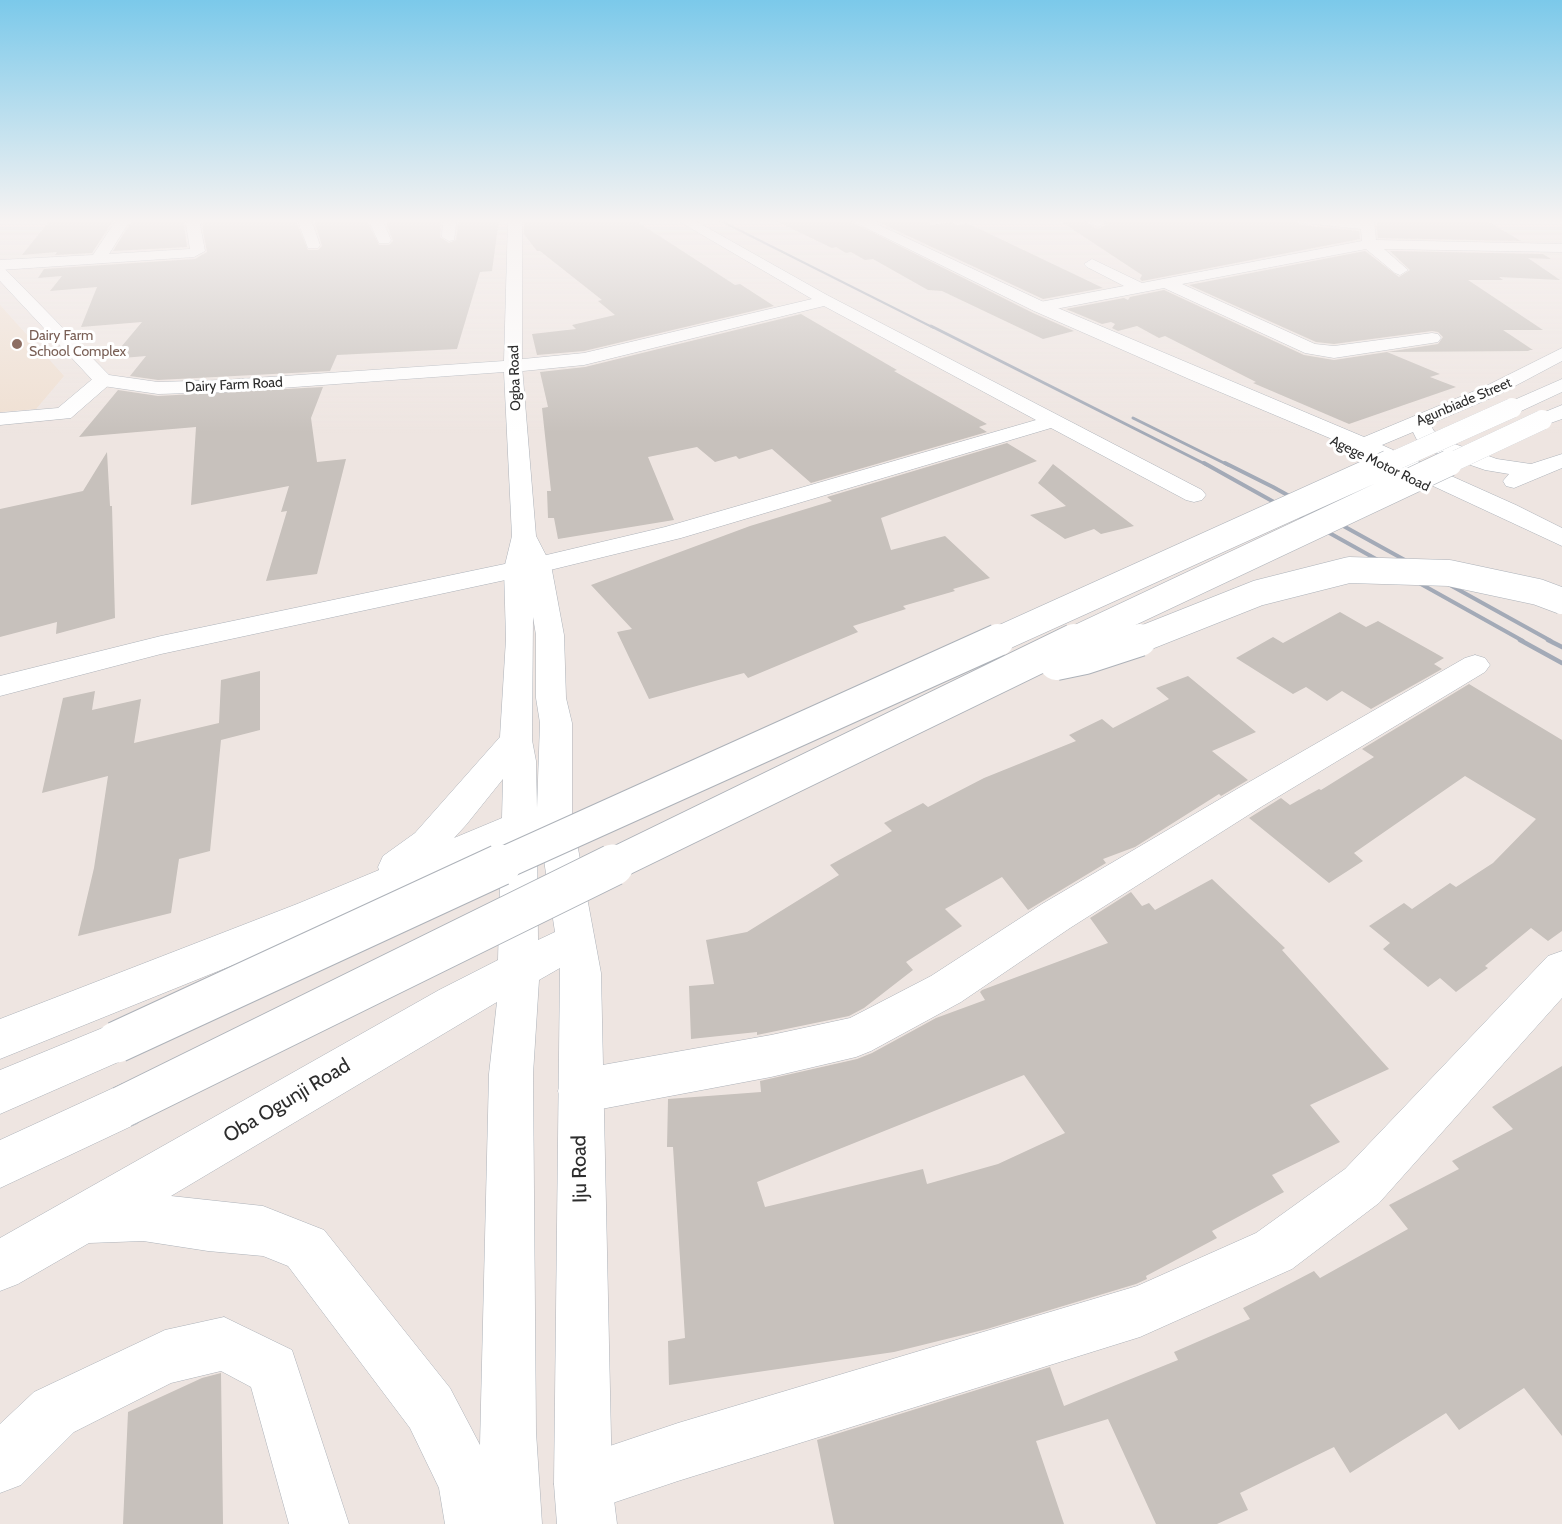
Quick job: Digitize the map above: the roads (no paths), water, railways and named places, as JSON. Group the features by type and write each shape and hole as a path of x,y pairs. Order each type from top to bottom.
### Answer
{"main road":[{"path":"0,419 64,414 103,380 17,290"},
{"name":"Ogba Road","path":"514,290 513,366 524,536 528,567 550,635 551,698 556,723 537,821"},
{"path":"807,290 1194,495"},
{"name":"Agege Motor Road","path":"1005,290 1196,375 1225,385 1363,445 1467,500 1562,557"},
{"path":"1040,307 1130,290"},
{"path":"1183,290 1311,349 1334,352 1431,338"},
{"name":"Dairy Farm Road","path":"103,380 158,388 225,386 584,359 826,301"},
{"name":"Agunbiade Street","path":"1363,445 1491,391 1562,354"},
{"name":"Agege Motor Road","path":"1196,375 1206,384 1467,500 1508,510 1562,538"},
{"path":"0,1092 117,1042 617,811 1562,385"},
{"path":"0,1164 122,1107 1001,674 1552,416"},
{"path":"0,686 161,645 528,567 672,533 1053,421"},
{"path":"1419,421 1425,435 1440,447 1493,465 1532,471"},
{"path":"1467,500 1509,484 1532,471 1562,461"},
{"name":"Ogba Road","path":"528,567 520,639 516,740 537,821"},
{"path":"1001,674 1085,658 1129,644 1258,592 1349,570 1449,573 1538,592 1562,601"},
{"path":"579,1091 771,1056 856,1037 946,988 1056,916 1475,665"},
{"path":"311,916 373,883 428,843 516,740"},
{"path":"0,1039 311,916 537,821"},
{"path":"512,1524 508,1420 511,1074 518,997 517,973 537,821"},
{"name":"Iju Road","path":"537,821 576,940 581,974 579,1091 585,1504"},
{"name":"Oba Ogunji Road","path":"0,1266 249,1125 413,1027 576,940"},
{"path":"585,1504 678,1452 1140,1311 1274,1251 1362,1186 1562,969"},
{"path":"82,1220 143,1216 208,1226 263,1231 306,1248 430,1408 468,1483 475,1524"},
{"path":"0,1464 54,1412 165,1357 224,1344 273,1369 319,1524"}],"railway":[{"path":"859,290 934,328"},
{"path":"931,326 1207,465"},
{"path":"1133,418 1228,465"},
{"path":"1204,463 1523,641"},
{"path":"1225,463 1273,487 1551,641"},
{"path":"1520,640 1562,663"},
{"path":"1548,640 1562,647"}],"place":[{"name":"Dairy Farm School Complex","path":"17,344"}]}
